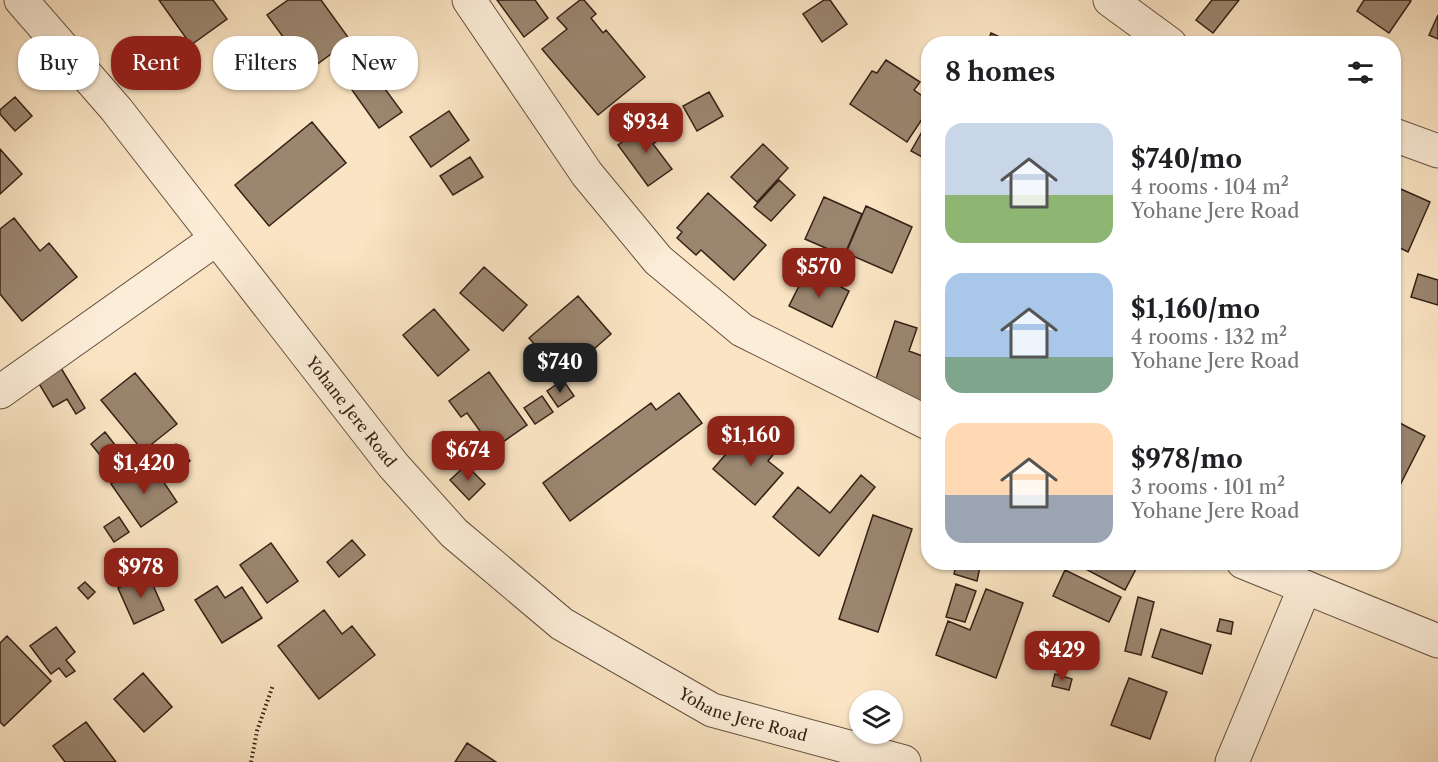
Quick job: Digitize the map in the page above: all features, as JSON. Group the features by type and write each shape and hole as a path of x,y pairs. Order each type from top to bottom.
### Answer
{"street":[{"name":"Yohane Jere Road","path":"21,0 116,109 393,465 454,533 562,624 712,710 898,761"},
{"path":"469,0 587,174 658,260 742,330 921,420"},
{"path":"1110,0 1159,36"},
{"path":"1401,138 1438,151"},
{"path":"0,392 216,239"},
{"path":"1263,570 1438,640"},
{"path":"1232,762 1305,587"}],"path":[{"path":"250,762 257,731 273,684"}],"building":[{"path":"159,0 213,0 227,19 201,38 185,36"},
{"path":"288,0 321,0 347,36 330,36 330,55 318,64 318,36 282,36 267,15"},
{"path":"497,0 535,0 548,18 524,37"},
{"path":"580,0 584,0 596,14 591,18 603,33 606,30 645,77 598,115 542,49 567,29 557,18"},
{"path":"824,0 830,0 847,24 822,42 803,14"},
{"path":"1212,0 1239,0 1213,33 1196,20"},
{"path":"1364,0 1411,1 1389,33 1357,11"},
{"path":"1438,15 1438,39 1429,35"},
{"path":"886,60 920,82 914,90 921,95 921,121 907,142 850,104 872,71 877,73"},
{"path":"352,90 386,90 402,112 379,128"},
{"path":"709,92 723,116 697,131 683,106"},
{"path":"15,97 32,116 15,131 0,114 0,110"},
{"path":"449,111 469,140 431,167 410,137"},
{"path":"652,121 663,137 653,144 672,169 648,186 618,145"},
{"path":"312,122 346,163 269,226 235,185"},
{"path":"921,134 921,156 911,151"},
{"path":"763,144 788,168 757,202 731,177"},
{"path":"0,149 22,174 0,194"},
{"path":"470,157 483,177 453,195 440,176"},
{"path":"779,180 795,195 771,221 754,207"},
{"path":"1401,189 1430,202 1408,252 1401,248"},
{"path":"708,193 766,245 734,280 701,250 696,255 677,238 682,232 677,228"},
{"path":"824,197 862,214 844,256 805,239"},
{"path":"866,206 912,227 892,273 846,253"},
{"path":"14,218 40,251 49,243 77,277 22,321 0,294 0,229"},
{"path":"484,267 527,305 503,331 460,293"},
{"path":"807,270 849,291 832,327 789,306"},
{"path":"1418,274 1438,280 1438,305 1411,297"},
{"path":"578,296 611,334 586,356 579,348 556,369 529,338"},
{"path":"434,309 469,350 438,376 403,335"},
{"path":"895,321 917,328 909,351 921,355 921,412 871,394"},
{"path":"61,368 85,408 76,414 67,399 53,407 38,382"},
{"path":"489,372 527,425 493,449 467,413 461,417 449,401"},
{"path":"135,373 177,424 143,451 101,400"},
{"path":"563,380 574,396 558,407 547,391"},
{"path":"679,393 702,423 570,521 543,483 651,403 656,410"},
{"path":"542,396 553,412 535,424 524,408"},
{"path":"1401,424 1425,436 1401,483"},
{"path":"760,429 780,446 768,461 783,473 755,505 713,469 739,439 746,445"},
{"path":"105,432 119,450 104,460 91,444"},
{"path":"176,444 190,461 178,471 165,454"},
{"path":"140,463 152,480 159,475 177,502 141,527 111,484"},
{"path":"466,465 485,484 469,500 450,480"},
{"path":"861,475 875,487 819,556 773,517 798,487 830,513"},
{"path":"873,515 912,529 878,632 839,619"},
{"path":"119,517 129,532 114,542 104,527"},
{"path":"352,540 365,555 339,577 327,562"},
{"path":"271,543 298,581 267,603 240,565"},
{"path":"955,570 979,570 977,581 954,574"},
{"path":"1065,570 1121,597 1109,622 1053,596"},
{"path":"1087,570 1135,570 1125,590"},
{"path":"148,574 164,610 134,624 118,588"},
{"path":"85,582 95,592 88,599 78,588"},
{"path":"956,584 976,591 965,622 946,617"},
{"path":"217,586 225,598 242,587 262,618 222,643 195,600"},
{"path":"986,589 1023,603 996,678 936,655 948,621 970,630"},
{"path":"1138,597 1154,602 1141,655 1125,651"},
{"path":"324,610 342,634 352,626 375,655 319,699 278,646"},
{"path":"1220,619 1233,622 1231,634 1217,631"},
{"path":"56,627 75,652 66,660 75,671 66,677 59,668 51,674 30,646"},
{"path":"1161,629 1211,645 1202,674 1152,657"},
{"path":"7,636 51,681 4,726 0,722 0,643"},
{"path":"143,673 172,707 144,732 114,699"},
{"path":"1055,674 1072,679 1069,690 1052,686"},
{"path":"1129,678 1167,692 1150,739 1111,725"},
{"path":"86,722 116,762 65,762 53,746"},
{"path":"467,743 496,762 455,762"}]}
